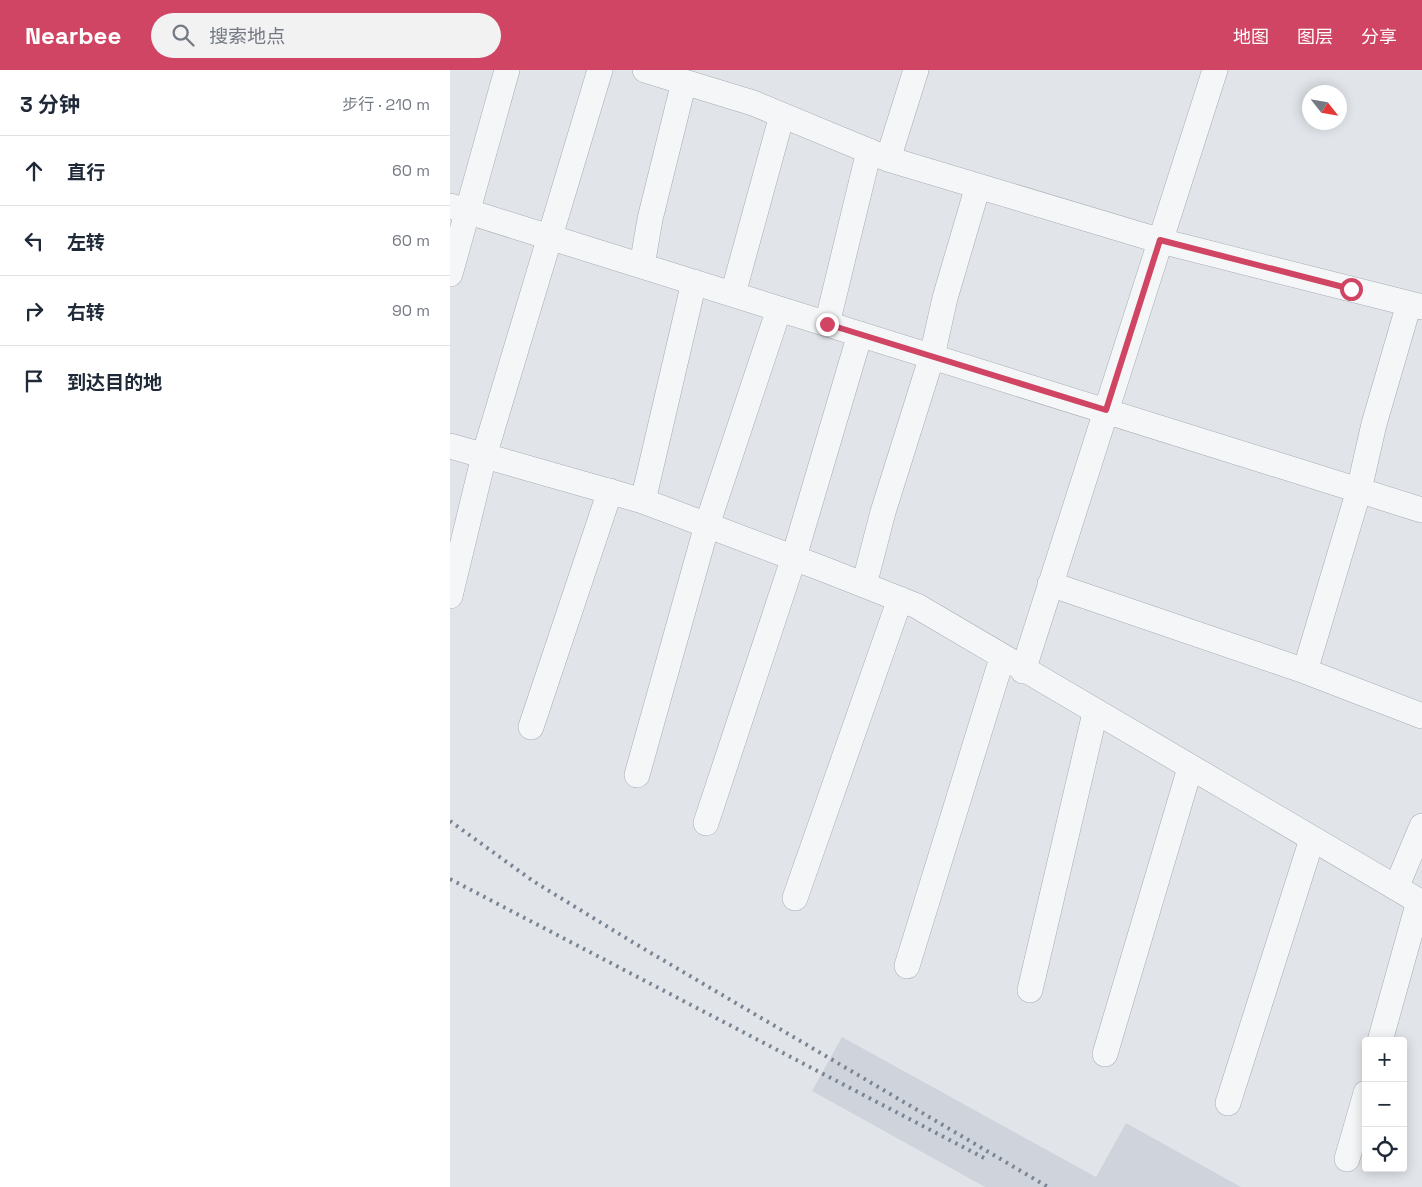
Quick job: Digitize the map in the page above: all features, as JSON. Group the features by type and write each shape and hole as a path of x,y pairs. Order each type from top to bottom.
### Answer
{"street":[{"path":"450,274 459,209 507,70"},
{"path":"450,596 484,456 548,237 600,70"},
{"path":"645,70 753,103 878,155 978,186 1160,240 1415,305 1374,424 1359,490 1305,671"},
{"path":"827,324 878,155 916,70"},
{"path":"908,966 1012,664 1050,584 1216,70"},
{"path":"642,266 650,219 684,82"},
{"path":"733,294 782,115"},
{"path":"864,585 883,512 932,356 945,298 978,186"},
{"path":"459,209 1422,510"},
{"path":"643,501 694,282"},
{"path":"636,775 707,525 778,309"},
{"path":"706,823 794,557 860,334"},
{"path":"450,446 643,501 794,557 917,606 1095,713 1420,902 1381,1037"},
{"path":"531,727 610,491"},
{"path":"1050,584 1305,671 1422,716"},
{"path":"795,898 900,599"},
{"path":"1030,990 1095,713"},
{"path":"1105,1054 1190,768"},
{"path":"1396,888 1422,826"},
{"path":"1228,1103 1312,839"},
{"path":"1347,1159 1362,1107"}],"shaded area":[{"path":"842,1037 1096,1177 1126,1123 1241,1187 985,1187 812,1091"}],"railway":[{"path":"450,821 533,881 634,943 1048,1187"},
{"path":"450,879 986,1159"}],"route":[{"path":"827,324 1106,410 1160,240 1351,289"}]}
